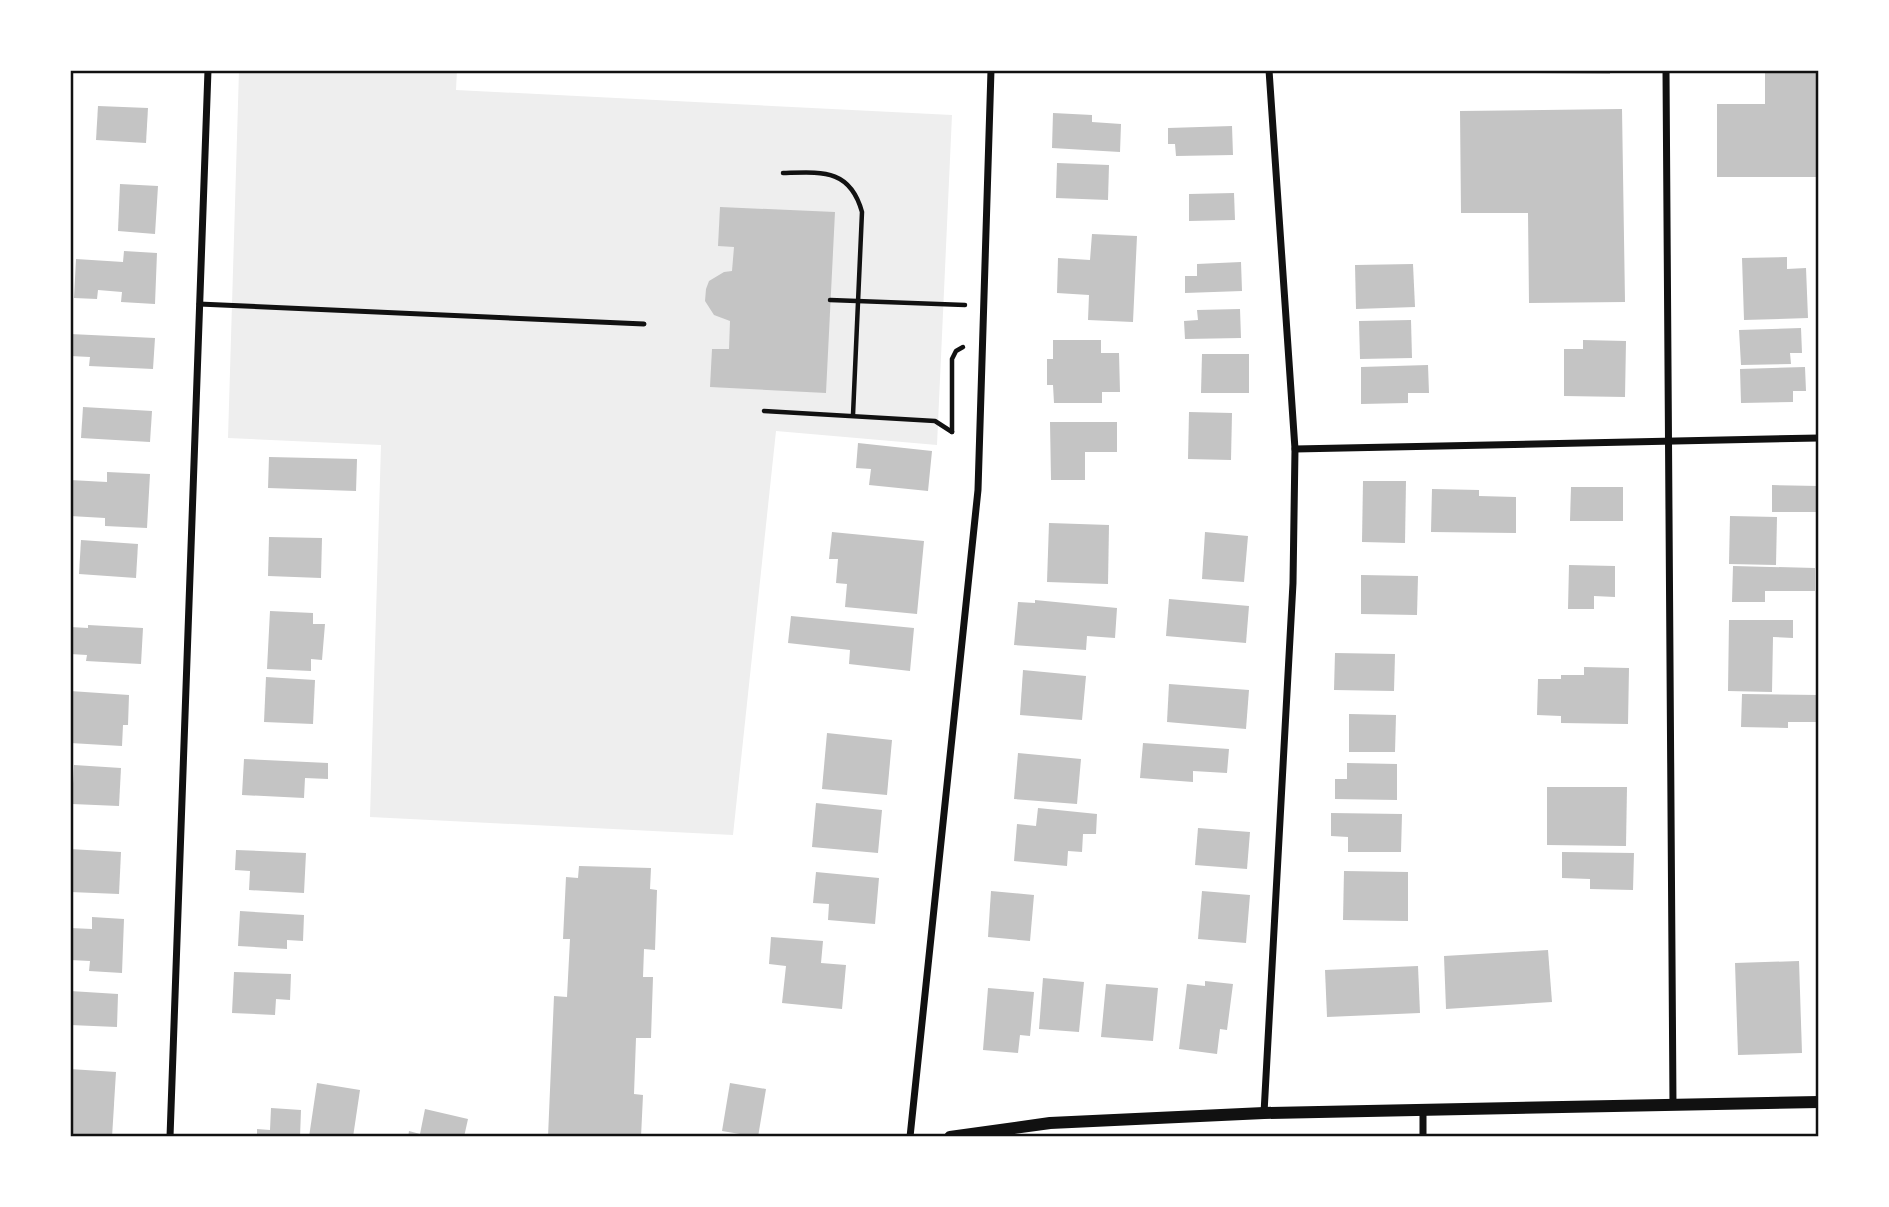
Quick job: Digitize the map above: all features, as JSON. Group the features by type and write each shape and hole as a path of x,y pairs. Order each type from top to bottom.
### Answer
{"street":[{"path":"170,1137 208,70"},
{"path":"910,1137 978,490 991,70"},
{"path":"1264,1113 1293,583 1295,449 1269,70"},
{"path":"1665,70 1673,1105"},
{"path":"1295,449 1819,438"},
{"path":"950,1137 1050,1124 1264,1113 1819,1102"},
{"path":"1423,1109 1423,1137"}],"lane":[{"path":"199,304 644,324"}],"path":[{"path":"783,173 817,172 834,175 848,184 858,197 862,212 853,415"},
{"path":"831,300 961,305"},
{"path":"764,411 934,421 952,432 952,359 956,351 964,346 982,346"}],"shaded area":[{"path":"239,70 457,70 456,90 952,115 937,445 776,431 733,835 370,817 381,445 228,438"}],"building":[{"path":"1535,70 1610,70 1610,74 1535,73"},
{"path":"1765,70 1819,70 1819,177 1717,177 1717,104 1765,104"},
{"path":"98,106 148,108 146,143 96,140"},
{"path":"1622,109 1625,302 1529,303 1528,213 1461,213 1460,111"},
{"path":"1053,113 1092,115 1092,122 1121,124 1120,152 1052,148"},
{"path":"1232,126 1233,155 1176,156 1175,144 1168,144 1168,128"},
{"path":"1057,163 1109,165 1108,200 1056,198"},
{"path":"120,184 158,186 155,234 118,231"},
{"path":"1234,193 1235,220 1189,221 1189,194"},
{"path":"720,207 835,212 826,393 710,387 712,349 729,349 730,321 714,315 705,301 709,281 724,272 732,271 734,247 718,246"},
{"path":"1092,234 1137,236 1133,322 1088,320 1089,295 1057,293 1058,258 1090,260"},
{"path":"124,251 157,253 155,304 121,302 122,292 98,290 97,299 74,298 76,259 123,262"},
{"path":"1787,257 1787,269 1806,268 1808,318 1744,320 1742,258"},
{"path":"1241,262 1242,291 1185,293 1185,276 1197,276 1197,264"},
{"path":"1413,264 1415,307 1356,309 1355,265"},
{"path":"1240,309 1241,338 1185,339 1184,321 1198,320 1197,310"},
{"path":"1411,320 1412,358 1360,359 1359,321"},
{"path":"1801,328 1802,353 1790,353 1791,364 1741,365 1739,330"},
{"path":"70,334 155,338 153,369 89,366 90,357 70,356"},
{"path":"1053,340 1101,340 1101,353 1119,353 1120,392 1102,392 1102,403 1054,403 1053,385 1047,385 1047,359 1053,359"},
{"path":"1583,340 1626,341 1625,397 1564,396 1564,349 1583,349"},
{"path":"1202,354 1249,354 1249,393 1201,393"},
{"path":"1428,365 1429,393 1408,393 1408,403 1361,404 1361,367"},
{"path":"1805,367 1806,391 1793,391 1793,402 1741,403 1740,369"},
{"path":"83,407 152,411 150,442 81,438"},
{"path":"1189,412 1232,413 1231,460 1188,459"},
{"path":"1050,422 1117,422 1117,452 1085,452 1085,480 1051,480"},
{"path":"858,443 932,451 928,491 869,485 871,469 856,468"},
{"path":"269,457 357,459 356,491 268,488"},
{"path":"107,472 150,474 147,528 105,526 105,518 70,516 70,480 107,482"},
{"path":"1363,481 1406,481 1405,543 1362,542"},
{"path":"1772,485 1819,486 1819,512 1772,512"},
{"path":"1571,487 1623,487 1623,521 1570,521"},
{"path":"1432,489 1479,490 1479,496 1516,497 1516,533 1431,532"},
{"path":"1730,516 1777,517 1776,565 1729,564"},
{"path":"1049,523 1109,525 1108,584 1047,582"},
{"path":"832,532 924,541 917,614 845,607 847,584 836,583 838,559 829,559"},
{"path":"1205,532 1248,536 1244,582 1202,579"},
{"path":"269,537 322,538 321,578 268,576"},
{"path":"81,540 138,544 136,578 79,574"},
{"path":"1569,565 1615,566 1615,597 1594,596 1594,609 1568,609"},
{"path":"1733,566 1815,568 1815,591 1765,591 1765,602 1732,602"},
{"path":"1361,575 1418,576 1417,615 1361,614"},
{"path":"1169,599 1249,606 1246,643 1166,636"},
{"path":"1035,600 1117,608 1115,638 1087,636 1086,650 1014,645 1018,602 1035,603"},
{"path":"270,611 313,613 313,624 325,624 322,660 311,659 311,671 267,669"},
{"path":"791,616 914,628 910,671 849,664 850,650 788,643"},
{"path":"1729,620 1793,620 1793,638 1773,637 1772,692 1728,691"},
{"path":"88,625 143,628 141,664 86,661 87,655 70,654 70,627 88,628"},
{"path":"1335,653 1395,654 1394,691 1334,690"},
{"path":"1584,667 1629,668 1628,724 1561,723 1561,716 1537,715 1538,679 1584,675"},
{"path":"1023,670 1086,676 1082,720 1020,715"},
{"path":"266,677 315,680 313,724 264,722"},
{"path":"1169,684 1249,690 1246,729 1167,722"},
{"path":"70,691 129,695 128,725 123,725 122,746 70,743"},
{"path":"1742,694 1819,695 1819,722 1788,722 1788,728 1741,727"},
{"path":"1349,714 1396,715 1395,752 1349,752"},
{"path":"827,733 892,740 887,795 822,789"},
{"path":"1143,743 1229,749 1227,773 1193,771 1193,782 1140,778"},
{"path":"1018,753 1081,759 1077,804 1014,799"},
{"path":"244,759 328,763 328,779 305,778 304,798 242,795"},
{"path":"1347,763 1397,764 1397,800 1335,799 1335,779 1347,779"},
{"path":"74,765 121,768 119,806 72,804"},
{"path":"1547,787 1627,787 1626,846 1547,845"},
{"path":"816,803 882,810 878,853 812,847"},
{"path":"1038,808 1097,814 1096,834 1083,834 1082,852 1068,851 1067,866 1014,861 1017,824 1036,826"},
{"path":"1331,813 1402,814 1401,852 1348,852 1348,837 1331,836"},
{"path":"1198,828 1250,832 1247,869 1195,865"},
{"path":"70,849 121,852 119,894 70,892"},
{"path":"236,850 306,853 304,893 249,890 250,871 235,870"},
{"path":"1562,852 1634,853 1633,890 1590,889 1590,879 1562,878"},
{"path":"579,866 651,868 650,889 657,890 655,950 644,949 643,977 653,977 651,1038 636,1038 634,1094 643,1095 641,1137 548,1137 554,996 567,997 570,939 563,939 566,877 578,878"},
{"path":"1344,871 1408,872 1408,921 1343,920"},
{"path":"816,872 879,878 875,924 828,920 829,904 813,903"},
{"path":"991,891 1034,895 1030,941 988,937"},
{"path":"1202,891 1250,895 1246,943 1198,939"},
{"path":"240,911 304,915 303,941 287,940 287,949 238,946"},
{"path":"92,917 124,919 122,973 89,971 90,961 70,960 70,928 92,929"},
{"path":"771,937 823,941 821,963 846,965 842,1009 782,1003 786,966 769,964"},
{"path":"1548,950 1552,1002 1446,1009 1444,956"},
{"path":"1799,961 1802,1053 1738,1055 1735,963"},
{"path":"1418,966 1420,1013 1327,1017 1325,970"},
{"path":"234,972 291,974 290,1000 276,999 275,1015 232,1013"},
{"path":"1043,978 1084,982 1079,1032 1039,1029"},
{"path":"1205,981 1233,984 1227,1030 1220,1029 1217,1054 1179,1049 1187,984 1205,986"},
{"path":"1106,984 1158,988 1153,1041 1101,1037"},
{"path":"988,988 1034,992 1030,1036 1020,1035 1018,1053 983,1050"},
{"path":"70,991 118,994 117,1027 70,1025"},
{"path":"70,1069 116,1072 112,1137 70,1135"},
{"path":"317,1083 360,1090 353,1137 309,1137"},
{"path":"730,1083 766,1089 758,1137 722,1131"},
{"path":"271,1108 301,1110 300,1137 257,1137 257,1129 270,1130"},
{"path":"425,1109 468,1119 464,1137 408,1137 409,1131 420,1134"}]}
